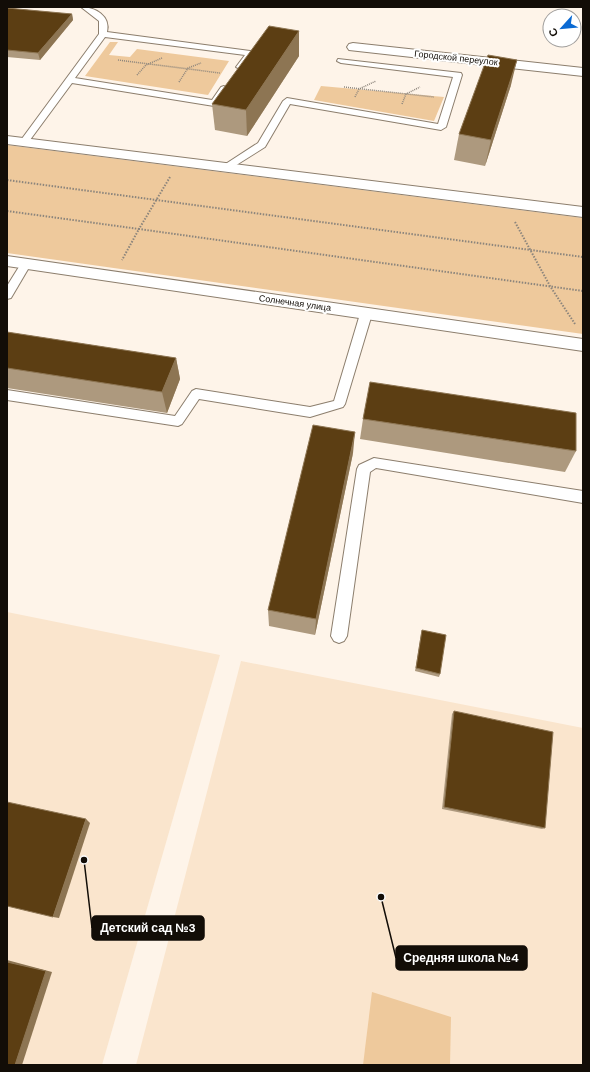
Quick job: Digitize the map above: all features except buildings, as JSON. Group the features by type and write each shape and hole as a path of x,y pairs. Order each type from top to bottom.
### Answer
{"street":[{"name":"Городской переулок","path":"353,47 583,72"},
{"path":"7,140 583,212"},
{"name":"Солнечная улица","path":"7,261 366,314 581,337"}],"lane":[{"path":"24,142 103,34 105,26 103,20 97,14 85,7"},
{"path":"69,80 214,103 250,53 103,34"},
{"path":"227,167 262,145 287,101 441,128 458,75 340,61"},
{"path":"7,296 26,264"},
{"path":"7,395 178,420 196,394 310,412 340,404 366,314"},
{"path":"339,636 364,469 374,463 583,497"}],"path":[{"path":"124,89 148,63 191,46"},
{"path":"170,96 188,68 230,50"},
{"path":"118,60 188,68 233,78"},
{"path":"348,111 359,88 404,69"},
{"path":"395,120 406,94 445,74"},
{"path":"344,87 450,99"},
{"path":"113,277 179,161"},
{"path":"7,180 583,257"},
{"path":"504,202 550,286 581,337"},
{"path":"7,211 583,291"}],"shaded area":[{"path":"110,42 118,42 109,55 130,57 137,49 229,61 208,95 85,76"},
{"path":"321,86 444,97 434,121 314,100"},
{"path":"7,145 583,218 583,334 7,253"},
{"path":"7,612 220,655 102,1065 7,1065"},
{"path":"241,661 583,728 583,1065 136,1065"},
{"path":"372,992 451,1017 450,1065 363,1065"}],"place":[{"name":"Детский сад №3","path":"84,860"},
{"name":"Средняя школа №4","path":"381,897"}]}
